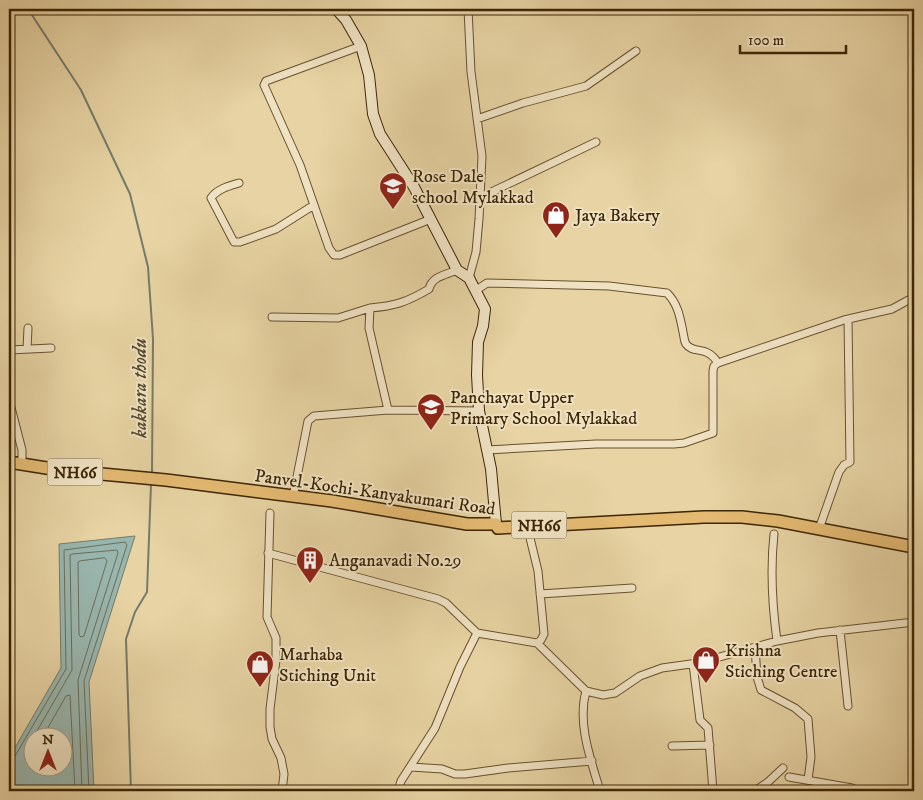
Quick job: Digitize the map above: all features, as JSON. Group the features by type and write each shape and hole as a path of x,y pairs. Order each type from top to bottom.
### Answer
{"highway":[{"name":"Panvel-Kochi-Kanyakumari Road","path":"9,462 58,470 166,480 332,501 467,524 496,524 498,528 704,517 742,517 778,521 914,547"}],"main road":[{"path":"336,9 346,20 361,46 368,75 373,114 380,134 414,187 457,270 469,278 485,309 477,355 479,411 487,450 496,524"}],"street":[{"path":"468,9 471,72 482,156 481,197 476,252 469,278"},
{"path":"361,46 264,83 300,165 329,248 334,255 340,255 431,218"},
{"path":"477,119 523,103 586,86 636,52"},
{"path":"481,197 596,142"},
{"path":"239,182 221,189 211,198 234,242 240,242 276,229 314,205"},
{"path":"272,317 338,318 370,308 391,307 429,289 431,282 435,278 457,270"},
{"path":"475,291 487,283 609,286 667,293 674,300 679,312 685,343 693,350 705,350 718,363"},
{"path":"487,450 596,444 674,444 684,443 713,433 713,371 714,366 718,363 848,320 892,309 914,298"},
{"path":"370,308 369,328 388,410"},
{"path":"819,529 839,472 844,465 850,462 848,320"},
{"path":"27,349 28,328"},
{"path":"9,350 51,348"},
{"path":"9,400 22,450 22,464"},
{"path":"293,497 309,419 316,416 388,410 479,411"},
{"path":"270,513 267,617 276,638 270,728 272,738 281,758 284,774 282,791"},
{"path":"774,534 771,566 771,601 776,641"},
{"path":"530,538 538,571 544,634 542,640 537,643"},
{"path":"268,552 438,599 446,603 477,633 537,643 586,691 603,695 612,694 640,676 662,668 693,664 776,641 840,630 914,622"},
{"path":"540,594 632,588"},
{"path":"840,630 848,706"},
{"path":"398,791 401,781 435,728 477,633"},
{"path":"754,647 761,690 795,708 808,719 811,757 808,780"},
{"path":"693,664 700,720 708,728 713,791"},
{"path":"586,691 584,726 600,791"},
{"path":"672,746 710,745"},
{"path":"411,767 442,769 455,774 466,774 508,768 592,761"},
{"path":"754,791 768,782 783,768"},
{"path":"789,777 852,788 857,791"}],"water":[{"path":"135,536 89,682 94,791 9,791 9,758 22,736 22,778 72,778 72,728 26,728 61,668 59,544"}],"waterway":[{"name":"kakkara thodu","path":"28,9 81,90 130,194 148,267 153,339 152,474"},
{"name":"kakkara thodu","path":"131,791 126,639 135,612 147,592 151,484"}],"place":[{"name":"Rose Dale school Mylakkad","path":"393,210"},
{"name":"Jaya Bakery","path":"556,239"},
{"name":"Panchayat Upper Primary School Mylakkad","path":"431,431"},
{"name":"Anganavadi No.29","path":"310,584"},
{"name":"Krishna Stiching Centre","path":"706,684"},
{"name":"Marhaba Stiching Unit","path":"260,688"}]}
